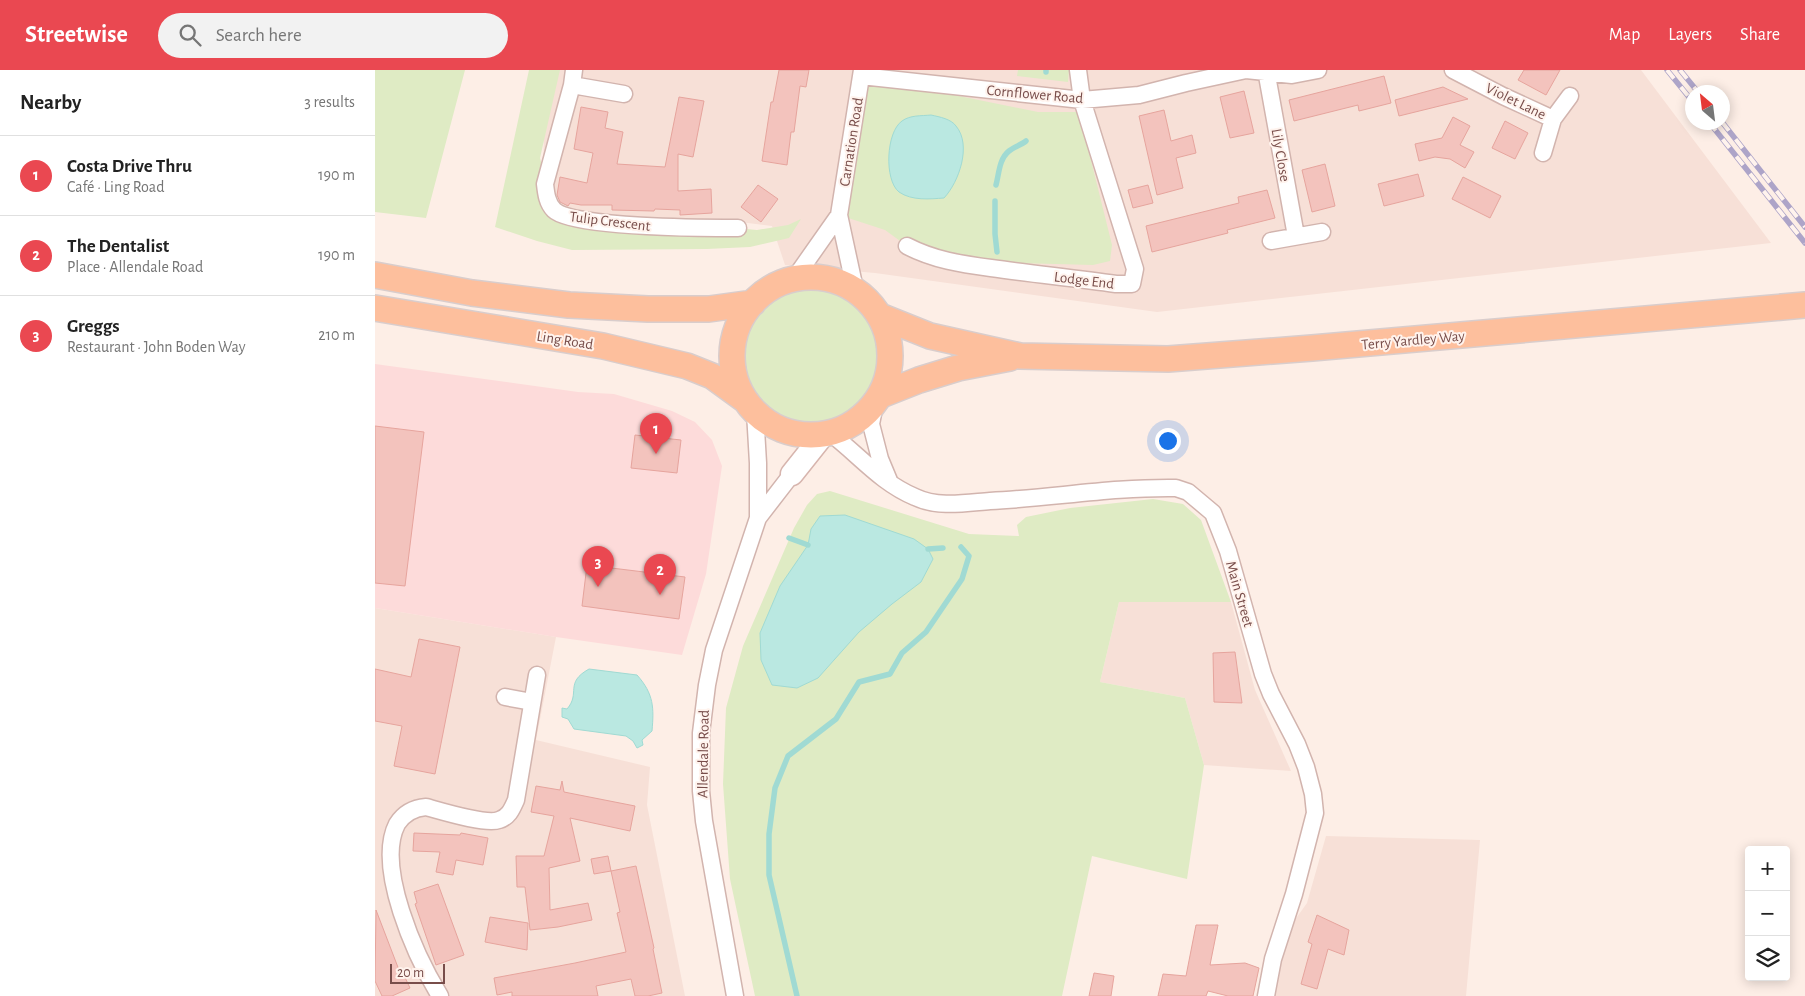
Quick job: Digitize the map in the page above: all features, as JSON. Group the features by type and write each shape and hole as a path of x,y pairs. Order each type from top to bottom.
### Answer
{"main road":[{"path":"375,275 472,292 569,305 648,309 709,309 753,302"},
{"path":"826,278 841,282 855,289 866,298 880,316 887,330 890,344 891,363 889,374 878,400 868,412 851,425 827,434 799,435 777,428 765,421 750,406 737,383 733,369 733,341 738,326 753,302 776,285 794,279 826,278"},
{"name":"Terry Yardley Way","path":"880,316 930,336 1020,356 1168,359 1802,306"},
{"name":"Ling Road","path":"375,308 603,346 671,362 712,376 750,406"},
{"name":"Terry Yardley Way","path":"878,400 919,380 958,368 1020,356"}],"street":[{"name":"Lodge End","path":"907,246 921,253 947,261 1017,272 1116,284 1132,284 1135,269 1081,100 1078,70"},
{"name":"Cornflower Road","path":"862,73 1081,100 1139,95 1246,70 1267,72"},
{"path":"1267,72 1292,75 1318,70"},
{"name":"Violet Lane","path":"1453,70 1553,119"},
{"name":"Lily Close","path":"1267,72 1296,236"},
{"name":"Carnation Road","path":"855,289 839,215 862,73"},
{"name":"Tulip Crescent","path":"624,94 573,77 545,184 546,195 554,210 565,216 623,224 677,228 738,228"},
{"name":"Violet Lane","path":"1543,153 1553,119 1570,96"},
{"name":"Carnation Road","path":"794,279 839,215"},
{"path":"1271,241 1322,232"},
{"path":"878,400 871,424 880,459 890,483"},
{"name":"Allendale Road","path":"735,996 704,821 701,791 701,733 707,685 715,650 758,518 759,463 750,406"},
{"name":"Allendale Road","path":"758,518 792,474 827,434"},
{"name":"Main Street","path":"827,434 843,442 874,472 903,492 929,503 949,504 1093,492 1176,488 1188,492 1213,513 1228,551 1263,674 1271,694 1297,744 1306,767 1313,794 1315,813 1294,894 1273,959 1266,996"},
{"path":"440,996 420,963 405,929 395,898 388,856 390,838 401,818 418,808 426,808 489,822 497,821 511,811 515,800 537,675"},
{"path":"505,697 532,702"}],"shaded area":[{"path":"546,70 1641,70 1771,243 1157,312 875,273 785,265 772,226 740,222 552,214 543,168"},
{"path":"375,364 578,392 614,394 672,411 695,422 712,440 722,466 706,574 682,655 375,608"},
{"path":"1119,602 1231,602 1255,690 1291,771 1204,765 1185,698 1100,682"},
{"path":"375,608 556,637 536,740 650,767 647,805 685,996 375,996"},
{"path":"1326,836 1480,840 1466,996 1272,996 1282,938 1307,903"}],"green space":[{"path":"375,70 465,70 426,218 375,212"},
{"path":"529,70 560,70 540,158 554,211 757,230 788,225 801,219 789,238 750,247 707,249 572,250 495,227"},
{"path":"1018,70 1069,70 1068,82 1017,76"},
{"path":"861,76 1038,112 1079,112 1112,245 1110,261 1093,265 947,261 907,246 885,230 839,215"},
{"path":"819,277 834,280 848,286 867,300 877,312 887,333 890,356 887,379 877,400 867,412 855,422 834,432 819,435 803,435 788,432 767,422 745,400 733,371 732,348 735,333 745,312 767,290 796,278"},
{"path":"830,491 969,534 1019,536 1017,525 1026,517 1070,508 1153,499 1183,504 1201,520 1231,602 1119,602 1100,682 1185,698 1204,765 1187,879 1092,856 1062,996 755,996 730,879 723,784 726,708 743,646 794,528 807,505 817,494"}],"water":[{"path":"931,115 948,120 956,126 961,134 963,143 962,163 954,183 944,198 921,199 910,197 899,192 894,186 889,167 890,145 897,127 902,121 916,116"},
{"path":"845,515 914,539 928,549 933,559 921,582 859,632 818,678 797,688 772,685 761,660 760,633 780,586 808,545 811,529 820,516"},
{"path":"589,669 637,675 643,682 652,701 653,715 652,731 642,740 643,745 637,748 633,741 626,736 574,729 568,719 562,717 562,708 567,709 571,703 577,679"}],"building":[{"path":"779,70 809,70 806,87 800,86 794,132 791,132 787,165 762,161 771,102 773,102"},
{"path":"1524,70 1560,70 1546,95 1518,80"},
{"path":"1384,76 1391,103 1359,111 1358,105 1294,121 1289,100"},
{"path":"1443,87 1468,99 1399,116 1395,100"},
{"path":"1244,91 1254,133 1230,138 1220,97"},
{"path":"679,97 704,101 693,157 678,154 678,191 711,189 712,213 680,215 680,210 612,210 612,205 570,203 568,206 560,202 557,195 560,177 587,183 593,153 574,149 581,107 608,112 605,128 623,132 617,164 665,167"},
{"path":"1164,110 1171,141 1192,135 1196,153 1176,158 1183,188 1157,195 1139,116"},
{"path":"1453,117 1470,126 1460,145 1474,152 1465,168 1450,159 1435,157 1419,161 1415,144 1442,138"},
{"path":"1505,121 1528,133 1515,159 1492,148"},
{"path":"1325,164 1335,206 1312,212 1302,170"},
{"path":"1418,174 1424,196 1384,206 1378,184"},
{"path":"1463,177 1501,196 1490,218 1452,199"},
{"path":"758,185 778,199 761,222 741,207"},
{"path":"1148,185 1153,203 1133,208 1128,190"},
{"path":"1267,190 1275,218 1227,230 1228,233 1152,252 1146,226 1239,203 1238,197"},
{"path":"375,426 424,432 405,586 375,583"},
{"path":"635,435 681,440 677,473 631,468"},
{"path":"587,565 685,577 679,619 582,606"},
{"path":"419,639 460,647 435,774 394,766 402,726 375,721 375,669 411,677"},
{"path":"1235,652 1242,703 1214,702 1213,653"},
{"path":"562,781 564,792 635,806 630,831 570,818 580,861 549,868 550,910 588,903 592,920 530,930 525,887 517,887 516,856 544,856 554,816 531,812 536,786 560,790"},
{"path":"414,833 460,835 461,833 488,838 483,865 456,860 453,875 436,872 440,852 413,851"},
{"path":"608,856 611,871 594,874 591,859"},
{"path":"636,866 662,993 635,996 631,979 596,986 598,996 512,996 512,992 497,995 494,978 626,952 617,913 620,912 611,871"},
{"path":"438,884 464,955 436,965 415,904 417,903 414,892"},
{"path":"376,910 399,970 401,969 410,988 392,996 382,996 375,981"},
{"path":"1317,915 1349,930 1344,955 1328,949 1317,989 1301,984 1312,944 1308,942"},
{"path":"490,917 528,923 527,950 485,942"},
{"path":"1196,925 1218,925 1210,965 1245,963 1259,968 1253,996 1228,996 1208,991 1206,996 1158,996 1163,974 1186,976"},
{"path":"1094,973 1114,976 1111,996 1089,996"}],"waterway":[{"path":"996,185 1001,162 1006,154 1026,141"},
{"path":"995,201 997,252"},
{"path":"789,538 808,545"},
{"path":"797,996 769,875 769,834 775,788 788,756 836,719 859,682 890,674 902,653 926,632 962,579 969,556 961,547"},
{"path":"928,549 943,548"}],"railway":[{"path":"1667,70 1685,92"},
{"path":"1680,70 1692,85"},
{"path":"1715,130 1805,243"},
{"path":"1728,130 1805,227"}],"place":[{"name":"Costa Drive Thru","path":"656,454"},
{"name":"Greggs","path":"598,587"},
{"name":"The Dentalist","path":"660,595"}]}
